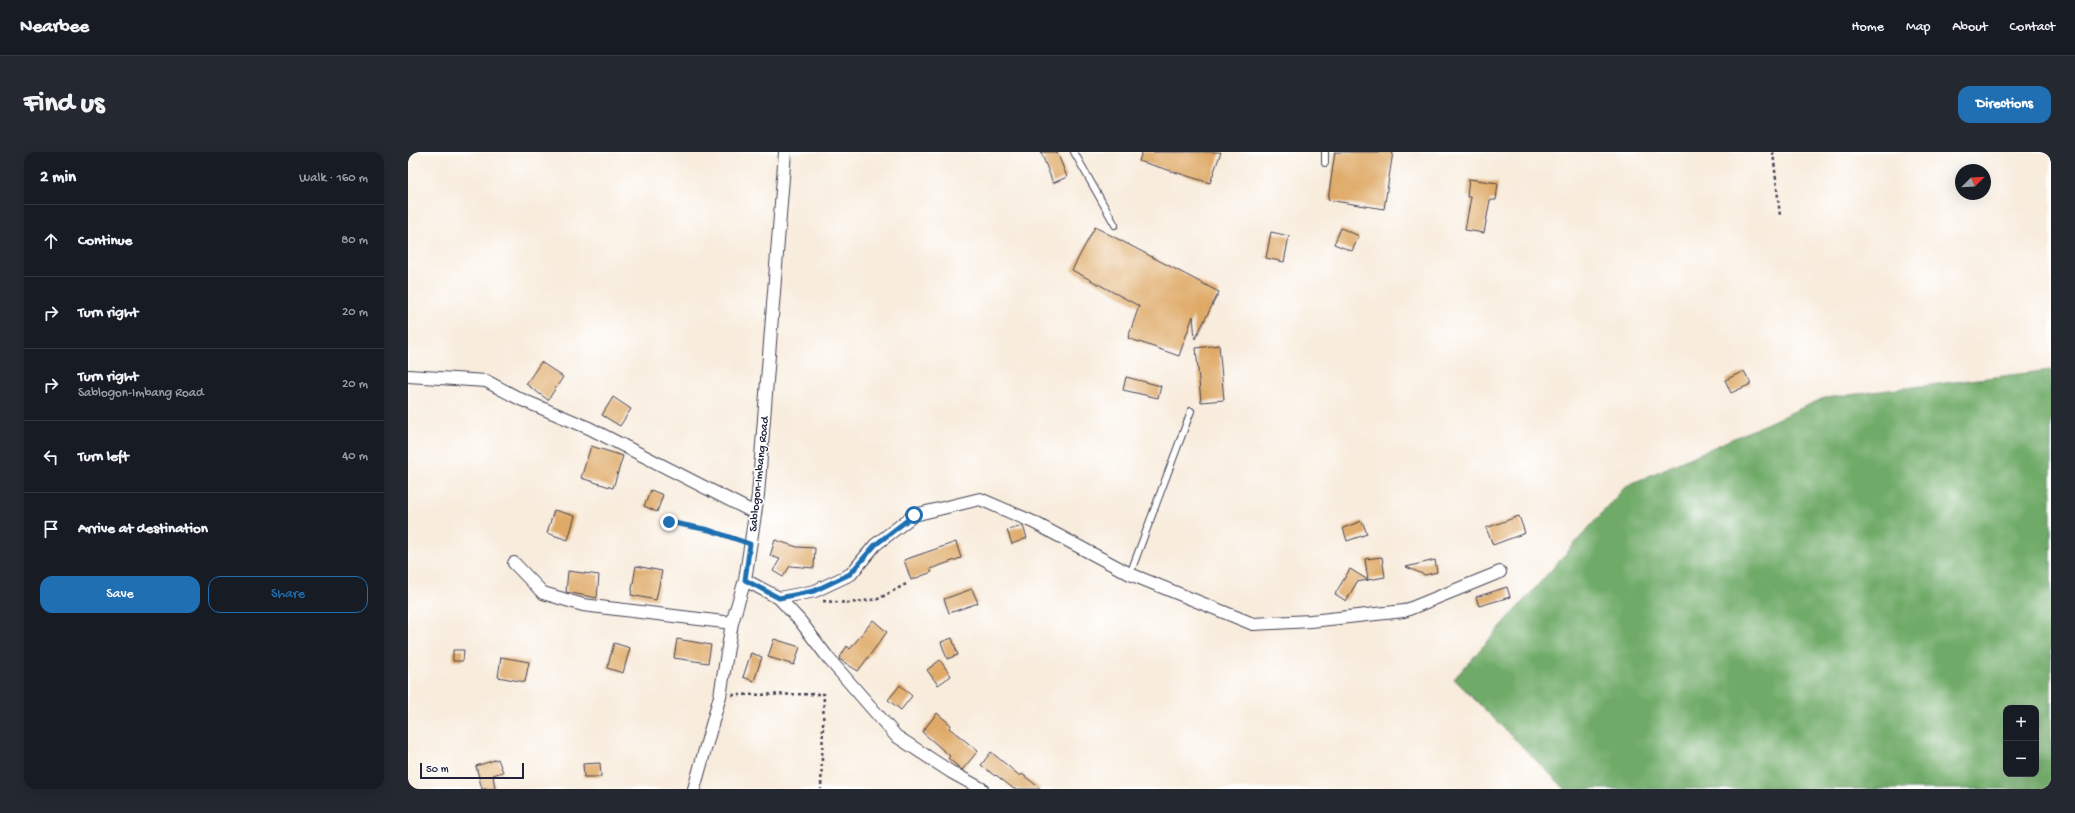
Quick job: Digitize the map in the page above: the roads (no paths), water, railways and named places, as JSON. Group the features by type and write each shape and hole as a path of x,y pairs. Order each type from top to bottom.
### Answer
{"street":[{"name":"Sablogon-Imbang Road","path":"694,789 720,696 732,623 745,580 755,513 785,152"},
{"path":"408,376 486,380 520,399 589,428 755,513"},
{"path":"779,598 814,591 850,574 875,545 914,515 980,499 1033,522 1130,574 1253,624 1404,611 1500,572"},
{"path":"514,563 543,593 583,605 732,623"},
{"path":"745,580 779,598 801,622 829,659 896,736 951,772 982,789"}],"lane":[{"path":"1074,152 1115,226"},
{"path":"1325,152 1325,163"},
{"path":"1130,574 1191,411"}]}
